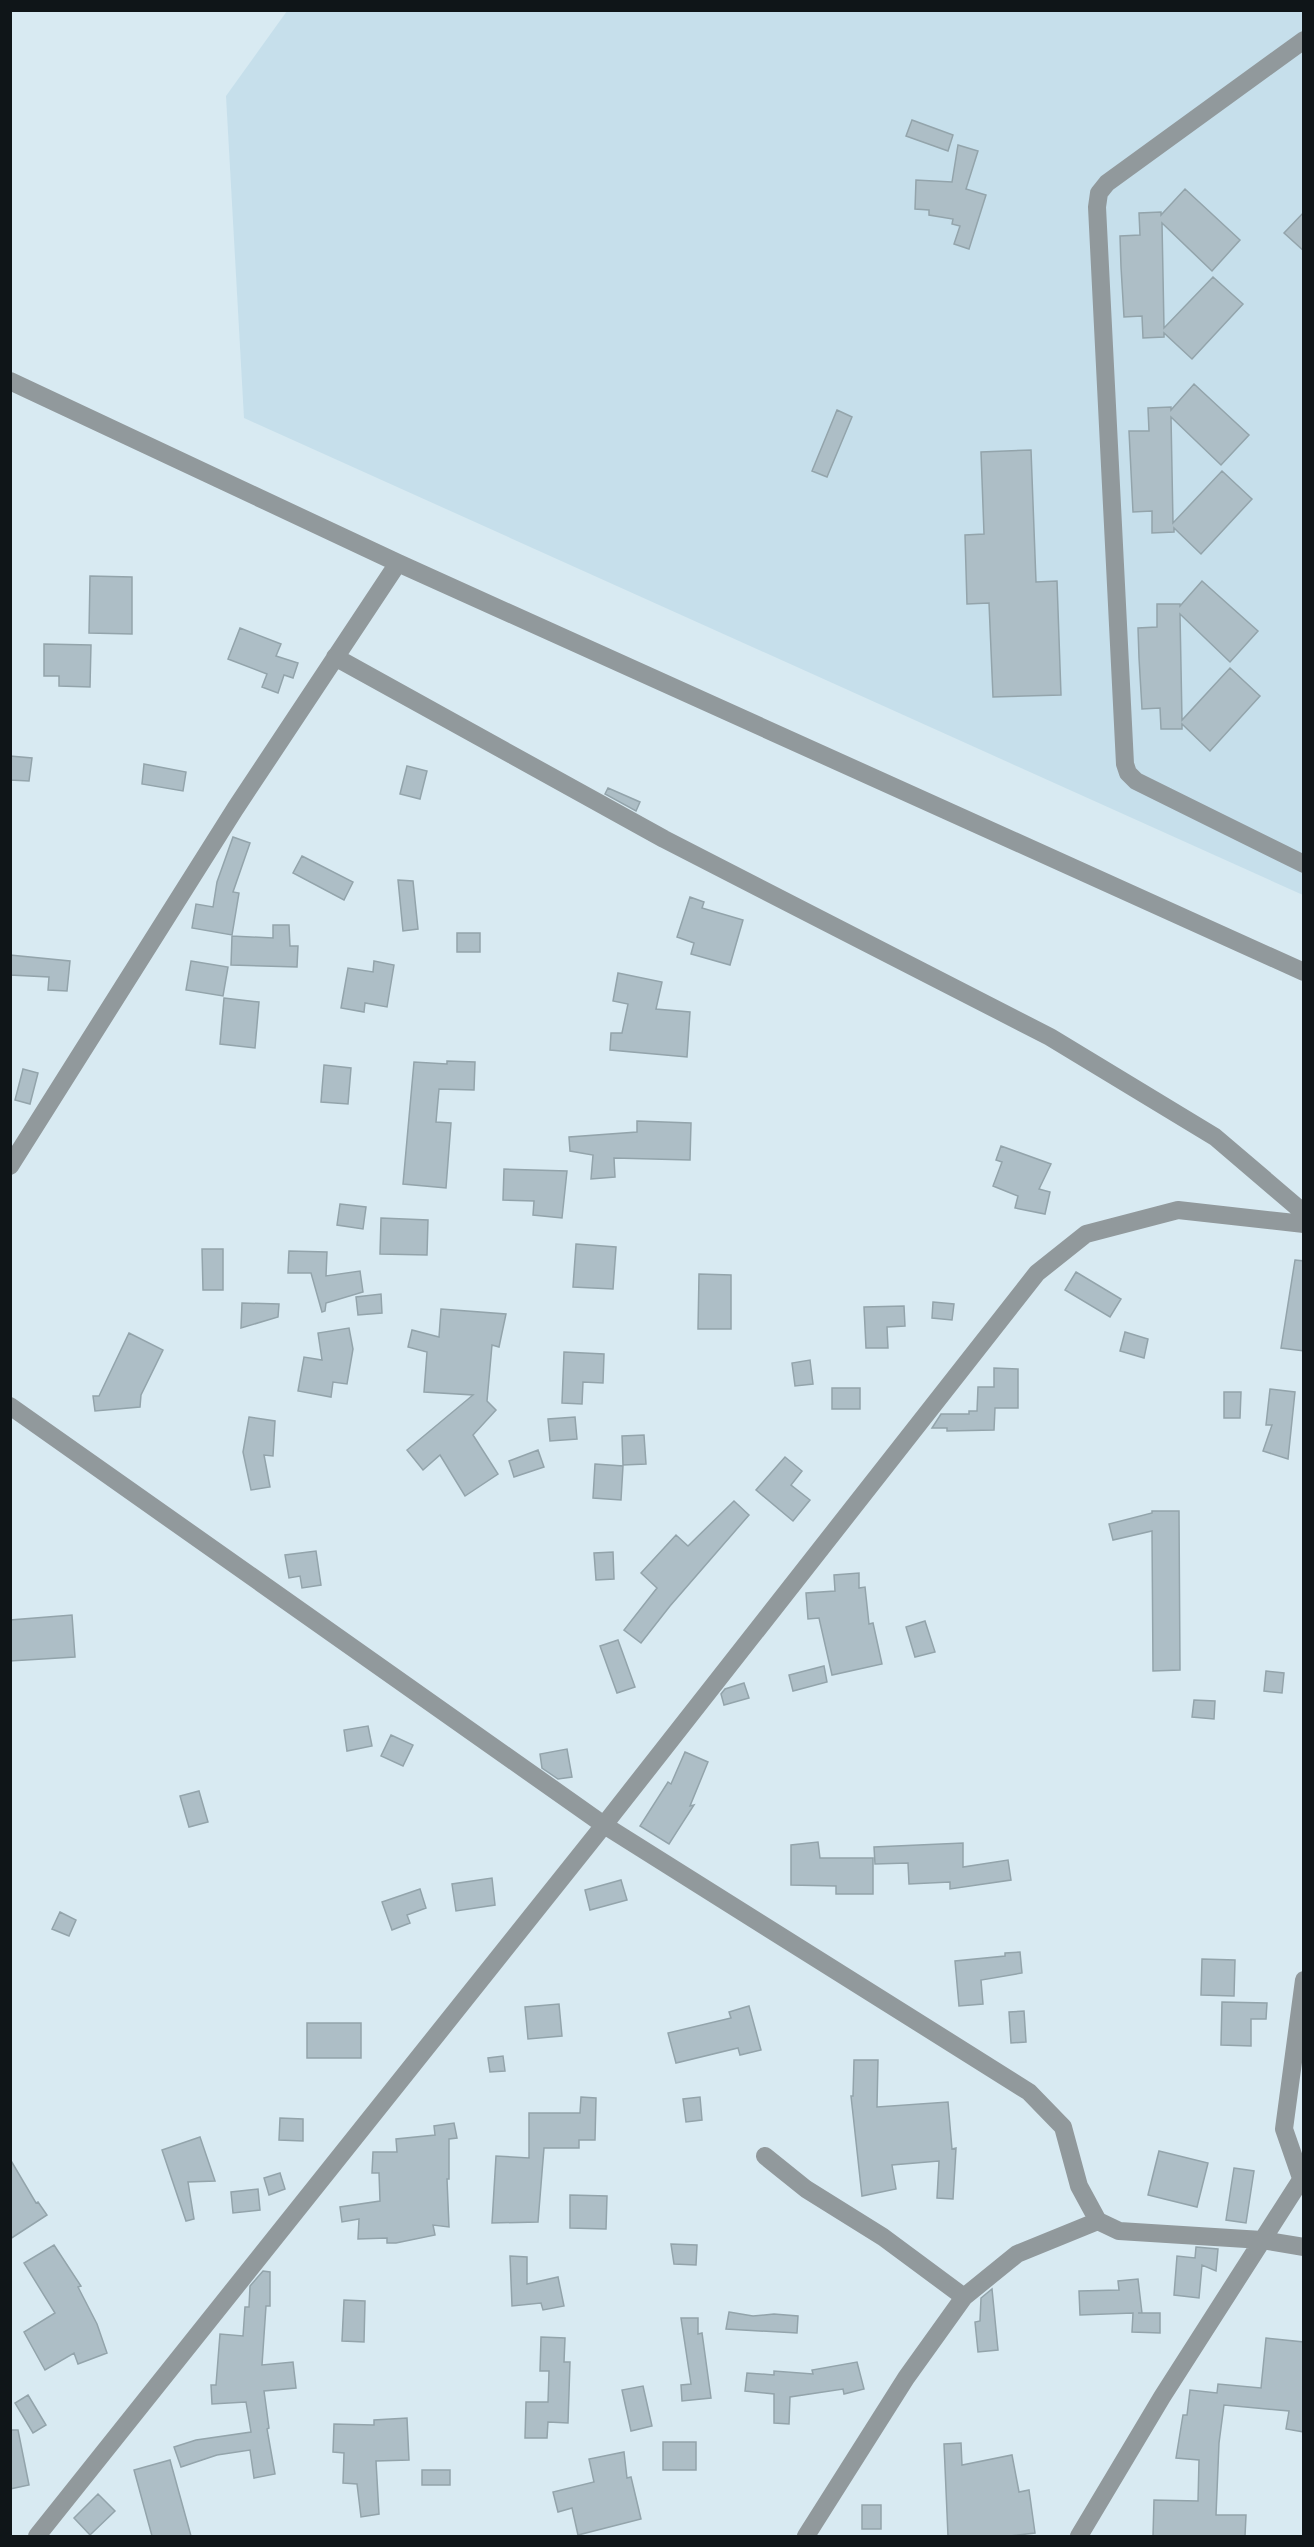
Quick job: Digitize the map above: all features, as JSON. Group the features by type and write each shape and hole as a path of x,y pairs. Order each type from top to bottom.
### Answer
{"street":[{"path":"1304,40 1107,183 1099,193 1097,207 1125,764 1128,773 1136,781 1304,864"},
{"path":"10,381 398,563 1304,972"},
{"path":"10,1166 235,809 398,563"},
{"path":"335,657 664,839 1050,1037 1215,1137 1304,1214"},
{"path":"37,2536 604,1826 1037,1273 1086,1234 1178,1210 1304,1224"},
{"path":"10,1406 604,1826 1029,2092 1063,2127 1080,2186 1098,2221 1119,2231 1262,2240 1304,2247"},
{"path":"1080,2536 1162,2397 1302,2176 1284,2129 1304,1980"},
{"path":"765,2156 806,2189 884,2237 964,2297"},
{"path":"806,2536 906,2378 964,2297 1017,2254 1098,2221"}],"shaded area":[{"path":"287,11 1303,11 1303,895 244,418 226,96"}],"building":[{"path":"912,120 953,135 948,151 906,136"},
{"path":"958,145 978,151 966,189 986,195 969,249 954,244 960,226 952,224 953,219 929,215 929,210 915,209 916,180 952,182"},
{"path":"1185,189 1240,240 1212,271 1162,223 1164,328 1213,277 1243,304 1192,359 1164,333 1164,337 1143,338 1142,316 1124,317 1121,267 1120,236 1140,235 1139,213 1161,212 1161,215"},
{"path":"1304,212 1304,251 1284,233"},
{"path":"1194,384 1249,435 1221,465 1171,417 1173,523 1222,471 1252,499 1201,554 1174,528 1174,532 1152,533 1152,511 1133,512 1129,431 1149,431 1148,408 1171,407 1171,410"},
{"path":"837,410 852,417 827,477 812,471"},
{"path":"1031,450 1036,582 1057,581 1061,695 993,697 989,603 967,604 965,535 984,534 981,452"},
{"path":"90,576 132,577 132,634 89,633"},
{"path":"1202,581 1258,631 1230,662 1180,614 1182,720 1230,668 1260,696 1210,751 1182,724 1182,729 1161,729 1160,708 1142,709 1139,658 1138,628 1157,627 1157,604 1180,604 1180,606"},
{"path":"240,628 281,644 276,656 298,663 293,678 284,675 278,693 262,687 267,674 228,659"},
{"path":"44,644 91,645 90,687 59,686 59,676 44,676"},
{"path":"10,756 32,758 29,781 10,780"},
{"path":"144,764 186,772 183,791 142,784"},
{"path":"407,766 427,771 420,799 400,794"},
{"path":"608,788 640,802 636,811 605,794"},
{"path":"233,837 250,843 233,892 239,893 232,935 192,928 196,904 213,907 217,882"},
{"path":"302,856 353,882 344,900 293,873"},
{"path":"398,880 413,881 418,929 403,931"},
{"path":"690,897 704,902 702,908 743,920 730,965 691,954 694,943 677,937"},
{"path":"273,925 289,925 290,946 298,946 297,967 231,965 232,936 273,938"},
{"path":"457,933 480,933 480,952 457,952"},
{"path":"10,955 70,961 67,991 48,990 49,977 10,975"},
{"path":"191,961 228,967 223,996 186,990"},
{"path":"374,961 394,965 387,1007 365,1003 364,1012 341,1008 348,968 373,972"},
{"path":"618,973 662,982 656,1009 690,1012 687,1057 610,1050 611,1033 622,1033 628,1004 613,1001"},
{"path":"224,998 259,1002 255,1048 220,1044"},
{"path":"447,1061 475,1062 474,1090 439,1089 436,1122 451,1123 446,1188 403,1184 414,1062 447,1064"},
{"path":"324,1065 351,1068 348,1104 321,1102"},
{"path":"23,1069 38,1073 30,1104 15,1100"},
{"path":"637,1121 691,1123 690,1160 614,1158 615,1177 591,1179 593,1155 570,1151 569,1137 637,1132"},
{"path":"1001,1146 1051,1164 1039,1189 1050,1192 1045,1214 1015,1208 1018,1196 993,1186 1002,1162 996,1160"},
{"path":"504,1169 567,1171 562,1218 533,1215 534,1201 503,1200"},
{"path":"340,1204 366,1207 363,1229 337,1225"},
{"path":"381,1218 428,1220 427,1255 380,1254"},
{"path":"576,1244 616,1247 613,1289 573,1287"},
{"path":"202,1249 223,1249 223,1290 203,1290"},
{"path":"289,1251 327,1252 326,1276 360,1271 363,1292 326,1303 325,1311 322,1312 311,1273 288,1273"},
{"path":"1295,1260 1304,1261 1304,1351 1281,1348"},
{"path":"1076,1272 1121,1299 1110,1317 1065,1290"},
{"path":"699,1274 731,1275 731,1329 698,1329"},
{"path":"381,1294 382,1313 358,1315 356,1297"},
{"path":"933,1302 954,1304 952,1320 932,1318"},
{"path":"242,1303 279,1304 278,1317 241,1328"},
{"path":"904,1306 905,1326 887,1327 888,1348 866,1348 864,1307"},
{"path":"441,1309 506,1314 499,1347 492,1345 487,1401 496,1410 473,1435 498,1474 465,1496 440,1455 423,1470 407,1450 473,1395 424,1392 427,1352 408,1347 412,1330 439,1337"},
{"path":"349,1328 353,1349 347,1384 333,1382 331,1397 298,1391 304,1357 322,1360 318,1333"},
{"path":"1125,1332 1148,1339 1144,1358 1120,1351"},
{"path":"129,1333 163,1350 141,1395 140,1407 95,1411 93,1396 99,1396"},
{"path":"564,1352 604,1354 603,1383 583,1382 582,1404 562,1403"},
{"path":"810,1360 813,1384 795,1386 792,1363"},
{"path":"994,1368 1018,1369 1018,1408 995,1408 994,1430 947,1431 947,1428 932,1428 941,1414 969,1414 969,1411 977,1411 978,1387 994,1387"},
{"path":"832,1388 860,1388 860,1409 832,1409"},
{"path":"1270,1389 1295,1392 1288,1459 1263,1451 1272,1425 1266,1425"},
{"path":"1224,1392 1241,1392 1240,1418 1224,1418"},
{"path":"249,1417 275,1421 273,1456 264,1455 270,1487 251,1490 243,1452"},
{"path":"575,1417 577,1439 550,1441 548,1419"},
{"path":"644,1435 646,1464 623,1465 622,1436"},
{"path":"538,1450 544,1467 514,1477 509,1461"},
{"path":"785,1457 802,1471 791,1485 810,1500 793,1521 756,1490"},
{"path":"595,1464 623,1466 621,1500 593,1498"},
{"path":"734,1501 749,1515 641,1643 624,1630 657,1588 641,1573 676,1535 688,1546"},
{"path":"1152,1511 1179,1511 1180,1670 1153,1671 1152,1531 1113,1540 1109,1524 1152,1513"},
{"path":"316,1551 321,1585 302,1588 300,1576 289,1578 285,1555"},
{"path":"613,1552 614,1579 596,1580 594,1553"},
{"path":"859,1573 859,1588 865,1587 869,1624 873,1623 882,1664 832,1675 819,1618 808,1619 806,1593 835,1591 834,1575"},
{"path":"72,1615 75,1657 10,1661 10,1620"},
{"path":"925,1621 935,1652 915,1657 906,1627"},
{"path":"618,1640 635,1687 617,1693 600,1646"},
{"path":"824,1666 827,1682 793,1691 789,1675"},
{"path":"1266,1671 1284,1673 1282,1693 1264,1691"},
{"path":"744,1683 749,1698 724,1705 721,1694 725,1689"},
{"path":"1194,1700 1215,1701 1214,1719 1192,1717"},
{"path":"368,1726 372,1746 347,1751 344,1730"},
{"path":"391,1735 413,1745 403,1766 381,1756"},
{"path":"567,1749 572,1777 558,1779 542,1768 540,1754"},
{"path":"685,1752 708,1762 690,1806 694,1805 669,1844 640,1826 668,1782 671,1784"},
{"path":"199,1791 208,1822 189,1827 180,1796"},
{"path":"818,1842 820,1858 873,1858 873,1894 836,1894 836,1886 791,1885 791,1845"},
{"path":"963,1843 963,1867 1008,1860 1011,1880 950,1889 950,1882 909,1884 908,1863 875,1864 874,1847"},
{"path":"492,1878 495,1905 456,1911 452,1884"},
{"path":"621,1880 627,1900 590,1910 585,1890"},
{"path":"420,1889 426,1908 407,1915 410,1923 392,1930 382,1902"},
{"path":"60,1912 76,1920 69,1936 52,1929"},
{"path":"1020,1952 1022,1973 981,1980 983,2004 959,2006 955,1961 1005,1956 1005,1953"},
{"path":"1202,1959 1235,1960 1234,1996 1201,1995"},
{"path":"1222,2002 1267,2003 1266,2019 1251,2019 1251,2046 1221,2045"},
{"path":"559,2004 562,2036 528,2039 525,2007"},
{"path":"749,2006 761,2050 740,2055 738,2048 676,2063 668,2033 731,2018 729,2012"},
{"path":"1024,2011 1026,2042 1011,2043 1009,2012"},
{"path":"307,2023 361,2023 361,2058 307,2058"},
{"path":"503,2056 505,2071 490,2072 488,2058"},
{"path":"854,2060 878,2060 877,2107 948,2102 952,2149 956,2148 953,2199 937,2198 939,2161 892,2165 896,2189 862,2196 851,2096 853,2096"},
{"path":"581,2097 596,2098 595,2140 579,2140 579,2148 544,2148 538,2222 492,2223 496,2156 529,2158 529,2113 580,2113"},
{"path":"700,2097 702,2120 686,2122 683,2099"},
{"path":"280,2118 303,2119 303,2141 279,2140"},
{"path":"454,2123 457,2138 449,2139 449,2179 447,2179 449,2227 433,2225 435,2235 396,2243 387,2243 387,2238 358,2239 359,2219 342,2222 340,2207 380,2201 379,2173 372,2173 373,2152 397,2152 396,2139 435,2135 434,2126"},
{"path":"200,2137 215,2181 188,2182 194,2219 186,2221 162,2150"},
{"path":"1159,2151 1208,2163 1197,2207 1148,2195"},
{"path":"10,2159 36,2203 38,2202 47,2215 10,2239"},
{"path":"1234,2168 1254,2171 1246,2223 1226,2220"},
{"path":"280,2173 285,2189 269,2195 264,2178"},
{"path":"258,2189 260,2210 233,2213 231,2192"},
{"path":"570,2195 607,2196 606,2229 570,2228"},
{"path":"671,2244 697,2245 696,2265 674,2264"},
{"path":"54,2245 81,2286 78,2287 97,2324 107,2353 78,2364 74,2353 45,2370 24,2332 55,2313 24,2263"},
{"path":"1196,2247 1218,2249 1216,2271 1202,2265 1199,2298 1174,2295 1177,2256 1195,2258"},
{"path":"510,2256 527,2257 527,2284 558,2277 564,2306 543,2310 541,2303 512,2306"},
{"path":"263,2271 270,2272 270,2306 266,2306 262,2365 293,2362 296,2388 264,2391 269,2428 267,2429 275,2474 254,2478 250,2450 217,2455 181,2467 174,2447 196,2440 251,2432 246,2402 212,2404 211,2385 216,2385 220,2334 243,2336 245,2307 249,2307 250,2286"},
{"path":"1138,2279 1142,2313 1160,2313 1160,2333 1132,2332 1133,2313 1080,2315 1079,2291 1119,2290 1118,2281"},
{"path":"992,2289 998,2350 978,2352 975,2322 980,2321 981,2298"},
{"path":"344,2300 365,2301 364,2342 342,2341"},
{"path":"729,2312 753,2316 774,2314 798,2316 797,2333 726,2329"},
{"path":"681,2318 698,2318 698,2334 702,2333 711,2398 682,2401 681,2385 691,2384"},
{"path":"541,2337 565,2338 564,2362 570,2362 568,2423 548,2422 547,2438 525,2438 526,2402 548,2402 549,2371 540,2371"},
{"path":"1266,2338 1304,2342 1304,2432 1286,2429 1289,2411 1224,2405 1219,2443 1216,2515 1246,2515 1245,2536 1153,2536 1154,2500 1198,2501 1199,2460 1176,2458 1183,2415 1187,2415 1190,2390 1217,2393 1218,2384 1261,2388"},
{"path":"857,2362 864,2389 844,2394 843,2389 790,2397 789,2424 774,2423 774,2394 745,2391 747,2373 774,2375 774,2371 813,2374 812,2370"},
{"path":"643,2386 652,2426 631,2431 622,2390"},
{"path":"28,2395 46,2425 33,2433 15,2403"},
{"path":"407,2418 409,2460 376,2461 379,2514 361,2517 357,2484 343,2483 344,2453 333,2452 334,2424 374,2425 374,2420"},
{"path":"10,2430 18,2430 29,2485 10,2489"},
{"path":"663,2442 696,2442 696,2470 663,2470"},
{"path":"961,2443 962,2465 1012,2455 1019,2492 1029,2490 1035,2533 1010,2536 948,2536 944,2444"},
{"path":"624,2452 627,2478 631,2477 641,2519 578,2535 572,2508 558,2512 553,2492 594,2482 589,2459"},
{"path":"170,2460 191,2536 152,2536 134,2470"},
{"path":"422,2470 450,2470 450,2485 422,2485"},
{"path":"98,2494 115,2511 90,2535 74,2518"},
{"path":"862,2505 881,2505 881,2529 862,2529"}]}
